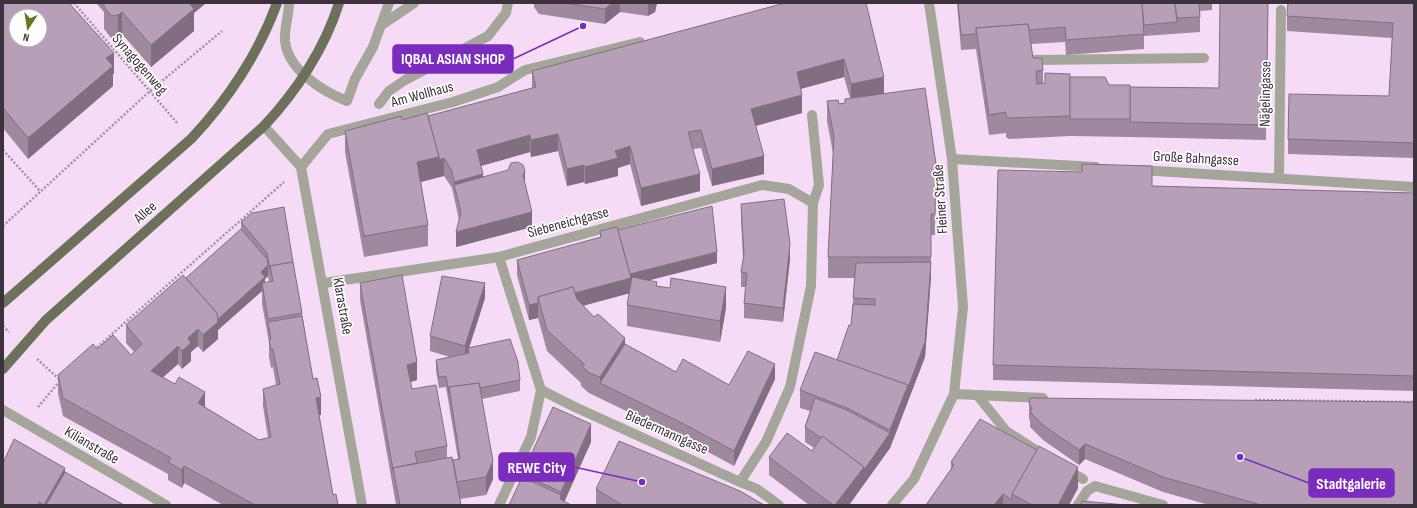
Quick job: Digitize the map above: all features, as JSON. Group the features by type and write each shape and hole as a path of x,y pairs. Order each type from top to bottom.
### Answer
{"main road":[{"name":"Allee","path":"3,303 191,139 204,125 239,76 269,24 277,3"},
{"path":"304,74 327,33 339,3"},
{"name":"Allee","path":"3,370 46,320 264,126 280,109 304,74"}],"street":[{"path":"289,3 285,41 292,62 304,74 330,94 347,101 355,79 373,47 383,24 388,3"},
{"path":"383,24 414,3"},
{"path":"379,104 389,91 405,80 488,36 506,13 508,3"},
{"name":"Fleiner Straße","path":"892,505 914,479 954,394 962,307 952,159 929,3"},
{"name":"Nägelingasse","path":"1279,178 1281,10"},
{"name":"Am Wollhaus","path":"301,167 328,134 453,102 498,87 525,70 648,40"},
{"path":"1035,60 1204,58"},
{"path":"740,482 766,442 790,387 811,286 813,203 819,185 812,115"},
{"path":"264,126 301,167"},
{"path":"952,159 1107,168"},
{"name":"Klarastraße","path":"301,167 324,283 362,505"},
{"name":"Große Bahngasse","path":"1130,169 1414,187"},
{"name":"Siebeneichgasse","path":"324,283 499,257 762,185 789,189 813,203"},
{"path":"499,257 541,390 531,437 499,505"},
{"name":"Biedermanngasse","path":"541,390 576,408 757,489 779,505"},
{"path":"954,394 1055,398"},
{"path":"978,396 1006,431 1083,479"},
{"name":"Kilianstraße","path":"3,410 24,424 166,505"},
{"path":"1078,505 1087,491 1096,486 1163,505"}],"path":[{"name":"Synagogenweg","path":"74,3 191,139"},
{"path":"3,226 150,91 222,31"},
{"path":"3,150 40,192"},
{"path":"90,354 301,167"},
{"path":"24,424 66,375"},
{"path":"1254,400 1414,402"}],"building":[{"path":"3,3 69,3 114,53 106,58 113,66 28,138 3,108"},
{"path":"104,3 189,3 194,9 151,45 122,12 118,15 111,16 104,7"},
{"path":"564,3 612,3 605,9"},
{"path":"785,3 866,3 884,77 851,84 844,59 797,72 802,95 751,109 764,156 712,169 701,130 688,132 700,174 641,188 630,146 615,151 618,158 585,167 584,165 567,169 558,134 531,140 530,135 477,150 483,174 454,182 452,171 444,158 439,160 428,116 536,87 532,71"},
{"path":"958,3 1142,3 1144,34 1066,40 1065,27 1029,30 1028,24 976,28 976,34 961,35"},
{"path":"1142,3 1175,3 1177,22 1144,25"},
{"path":"1175,3 1199,3 1200,17 1177,18"},
{"path":"1220,3 1268,3 1266,125 1130,122 1130,87 1219,88"},
{"path":"1288,3 1414,3 1414,143 1288,139 1289,94 1389,96 1393,23 1287,16"},
{"path":"1028,24 1033,58 1042,58 1043,70 1036,71 1037,84 1045,83 1045,73 1070,74 1070,116 1009,118 1006,116 1006,112 989,115 976,28"},
{"path":"1070,77 1105,77 1109,85 1130,85 1130,119 1070,119"},
{"path":"925,88 936,164 935,214 931,214 931,257 828,257 834,136 827,101 838,100 839,104 845,103 845,99"},
{"path":"427,113 439,157 417,162 428,225 364,236 345,131 401,116 402,120"},
{"path":"518,162 523,165 525,171 523,175 532,212 456,232 461,212 454,185 508,170 511,163"},
{"path":"1082,164 1152,166 1152,186 1414,193 1414,376 993,365 998,170 1082,172"},
{"path":"784,199 790,244 783,308 744,303 747,273 741,272 744,255 741,204"},
{"path":"712,206 717,252 630,274 618,230"},
{"path":"284,207 293,262 270,266 270,269 267,253 241,222 252,213"},
{"path":"617,227 631,278 575,293 573,287 538,297 538,303 529,305 517,260 601,237 600,231"},
{"path":"241,229 267,259 268,265 261,272 265,277 218,319 217,313 186,278"},
{"path":"293,262 302,313 268,319 262,283 273,281 270,266"},
{"path":"931,262 925,342 908,388 908,385 837,360 849,325 851,325 853,304 875,305 875,299 853,298 856,263"},
{"path":"183,275 217,313 218,322 203,335 198,329 188,338 191,343 182,351 178,346 151,371 175,384 179,377 205,392 198,403 259,440 271,437 263,389 280,384 273,349 271,350 268,322 302,316 313,379 317,378 321,397 316,398 333,495 336,494 338,505 255,505 184,466 182,470 168,462 171,458 63,398 58,375 93,344 97,349 113,335 131,355 142,344 126,325"},
{"path":"402,275 417,362 407,365 412,389 436,385 447,446 415,452 417,463 393,468 393,470 360,283"},
{"path":"442,276 485,283 465,346 430,336"},
{"path":"632,277 657,282 656,286 670,288 671,278 726,287 720,321 627,305"},
{"path":"573,287 577,299 594,317 598,314 625,338 600,377 589,373 581,365 585,365 547,330 538,297"},
{"path":"510,339 518,362 520,380 480,388 479,383 449,387 449,394 446,376 439,377 436,360 469,353 468,348"},
{"path":"625,344 676,372 683,359 729,385 748,351 775,364 734,451 684,424 600,383"},
{"path":"815,352 908,385 890,430 847,408 800,390"},
{"path":"479,383 493,461 486,477 457,482 453,460 460,459 449,387"},
{"path":"815,398 847,410 890,433 864,470 864,467 822,436 821,438 805,427"},
{"path":"1030,398 1414,402 1414,505 1261,505 1163,477 1085,444 1079,450 1043,425 1030,412 1032,409 1029,403"},
{"path":"553,407 591,424 561,492 522,474"},
{"path":"980,419 1037,450 1012,494 1012,500 1003,494 994,505 926,505 954,465 951,462"},
{"path":"787,433 812,451 822,436 864,467 835,505 769,457"},
{"path":"14,439 65,468 44,505 39,502 38,505 3,505 3,463"},
{"path":"619,441 740,491 764,505 622,505 596,489"},
{"path":"1039,446 1078,467 1058,505 1032,505 1012,494"},
{"path":"452,457 461,505 400,505 393,468"},
{"path":"65,472 124,505 46,505"},
{"path":"522,477 561,495 560,499 571,505 509,505"},
{"path":"1082,501 1126,505 1081,505"}],"place":[{"name":"IQBAL ASIAN SHOP","path":"583,26"},
{"name":"Stadtgalerie","path":"1240,457"},
{"name":"REWE City","path":"642,482"}]}
